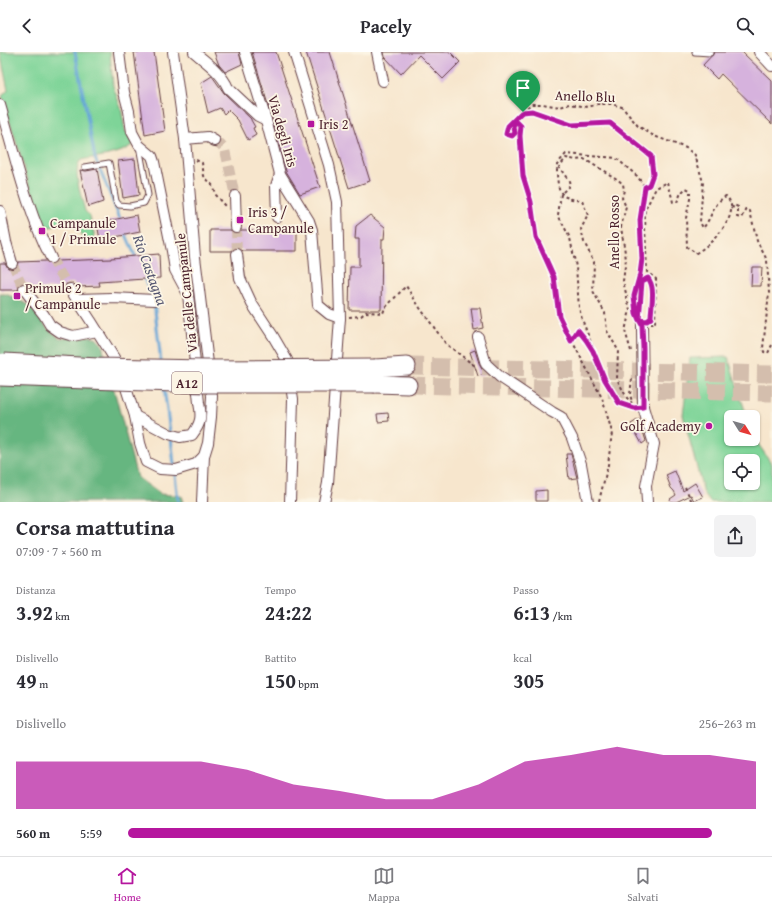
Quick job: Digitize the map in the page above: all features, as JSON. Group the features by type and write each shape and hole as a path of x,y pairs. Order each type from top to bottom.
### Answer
{"highway":[{"name":"A12","path":"0,362 98,367 375,376 408,385"},
{"name":"A12","path":"0,377 204,384 375,376 407,366"}],"street":[{"path":"119,52 124,92 132,132 139,145 152,156 175,270 188,294 198,403 201,412 200,425 192,435 180,437 169,434 135,416"},
{"name":"Via delle Campanule","path":"173,52 185,139 195,257 212,396 208,443 204,456 202,502"},
{"path":"194,52 211,66 226,82 228,88 258,116 266,120"},
{"name":"Via degli Iris","path":"245,52 266,120 280,174 309,221 312,230 318,305 329,314 340,318"},
{"path":"294,52 329,165 337,202 340,318 328,483 324,502"},
{"path":"377,52 383,81"},
{"path":"759,52 772,66"},
{"path":"0,105 25,191 43,243 51,258"},
{"path":"185,139 208,137 215,141"},
{"path":"276,217 276,186 280,174"},
{"path":"235,196 236,227"},
{"path":"0,211 12,263"},
{"path":"236,254 240,278 252,304 287,360 293,399 290,502"},
{"path":"24,289 50,325 60,332 73,336 97,331"},
{"path":"70,289 119,366 135,416 140,443 146,462 160,469 176,470 196,464 204,456"},
{"path":"77,299 112,298 155,300"},
{"path":"641,322 638,407 654,444 646,486 647,502"},
{"path":"478,337 486,364 514,387 562,417 572,438 581,464 588,502"}],"lane":[{"path":"695,52 710,53"},
{"path":"85,167 110,163 116,201 119,205 130,206 144,203 148,195 139,145"}],"path":[{"name":"Anello Blu","path":"523,112 531,104 543,104 560,107 570,104 588,107 598,104 611,104 622,107 638,126 654,136 686,148 695,155 703,182 700,222 703,228 707,224 708,218 719,200 726,196 730,200 731,210"},
{"path":"598,502 608,465 612,432 602,398 578,349 571,341 559,316 554,277 536,237 531,202 523,176 520,136 521,126 517,122 514,127 515,133 512,136 506,134 508,126 521,113 532,111 572,125 610,123 651,156 653,174 649,185 645,187"},
{"path":"638,407 627,398 617,379 618,350 607,331 605,313 593,291 594,262 584,242 581,229 588,215 582,201 565,197 561,194 556,176 557,164 566,154 616,158 637,176 645,187 640,220 642,259 640,274 634,296 636,313 641,322"},
{"name":"Anello Rosso","path":"633,357 625,331 630,310 623,281 626,259 621,227 625,217 626,207 622,198 624,190 623,184 584,159 576,160 566,158 559,167 569,181 570,185 561,194 558,216 570,238 576,267 579,308 593,351 605,380 619,403 638,407"},
{"path":"187,161 196,160 202,163 204,167 204,176 213,186 215,195 228,209 236,209"},
{"path":"641,322 655,324 656,279 647,272 646,222 644,217 645,210 656,188 668,182 673,202 677,202 681,193 686,188 690,190 686,218 687,247 696,253 706,248 723,229 731,210"},
{"name":"Anello Blu","path":"731,210 734,205 738,207 738,217 742,218 747,209 750,211 758,241 768,260 769,293 763,348 764,352 768,353 772,345"},
{"path":"648,278 652,282 651,318 647,321 641,322 642,281 648,278"},
{"path":"340,318 361,316 366,312 383,313 385,308 406,286 446,344 478,368"},
{"path":"571,341 578,330 593,351"},
{"path":"632,378 630,394 632,402"},
{"path":"685,487 692,502"}],"green space":[{"path":"0,52 110,52 113,86 121,108 125,130 133,144 122,151 81,160 78,164 77,176 79,189 85,211 90,216 96,243 85,244 81,234 75,228 72,220 45,229 2,96 8,90"},
{"path":"0,294 6,294 31,306 48,329 60,338 91,336 96,338 102,344 137,477 160,494 181,496 183,502 0,502"},
{"name":"Golf Academy","path":"728,357 745,410 724,410 724,446 760,446 772,464 772,502 710,502 704,494 683,415 690,358"}],"building":[{"path":"134,52 154,52 165,131 145,135"},
{"path":"214,52 239,52 242,64 225,72 219,65"},
{"path":"252,52 276,52 320,187 300,194 286,171"},
{"path":"306,52 330,52 370,181 349,188"},
{"path":"384,52 450,52 460,62 443,79 419,55 401,74 385,57"},
{"path":"715,52 742,52 772,81 772,124 721,74 717,79 703,65"},
{"path":"212,76 224,93 251,119 255,127 253,128 256,135 248,140 238,120 228,110 224,114 220,108 208,113 201,83"},
{"path":"135,159 139,195 123,198 118,161"},
{"path":"97,169 103,202 88,207 80,170 86,171"},
{"path":"137,215 140,232 100,240 97,223"},
{"path":"370,215 385,227 384,239 382,239 381,310 349,310 350,267 359,267 359,239 355,239 356,226"},
{"path":"210,230 230,230 236,233 242,230 297,230 297,251 243,251 240,248 237,248 231,251 210,251"},
{"path":"159,254 160,278 99,282 100,286 77,287 73,283 70,283 66,284 64,288 32,289 27,283 24,283 20,284 18,290 0,290 0,263 5,263 8,268 13,269 17,267 18,262 46,261 54,264 57,261 111,259"},
{"path":"752,267 762,267 761,286 751,286"},
{"path":"471,308 480,308 483,328 474,330"},
{"path":"475,350 480,366 485,374 478,376 470,352"},
{"path":"388,413 389,421 378,422 377,414"},
{"path":"639,419 646,441 642,444 631,424"},
{"path":"566,454 571,454 577,478 569,479"},
{"path":"675,471 683,491 695,483 703,497 694,501 691,495 676,502 671,502 670,499 676,495 671,488 666,475"},
{"path":"547,490 547,501 536,501 536,491"}],"waterway":[{"name":"Rio Castagna","path":"75,52 95,158 121,221"},
{"name":"Rio Castagna","path":"125,232 136,258"},
{"name":"Rio Castagna","path":"143,276 152,297"},
{"name":"Rio Castagna","path":"154,302 161,362"},
{"name":"Rio Castagna","path":"164,388 170,432"},
{"name":"Rio Castagna","path":"171,437 178,502"}],"tunnel":[{"path":"215,141 225,150 235,196"},
{"path":"236,227 237,254"},
{"path":"51,258 70,289"},
{"path":"12,263 24,289"},
{"path":"407,366 772,374"},
{"path":"408,385 772,393"}],"place":[{"name":"Iris 2","path":"311,124"},
{"name":"Iris 3 / Campanule","path":"240,220"},
{"name":"Campanule 1 / Primule","path":"42,231"},
{"name":"Primule 2 / Campanule","path":"17,296"},
{"name":"Golf Academy","path":"709,426"}],"route":[{"path":"523,112 508,126 506,134 512,136 515,133 514,127 517,122 521,126 520,136 523,176 531,202 536,237 554,277 559,316 571,341 575,332 578,330 586,340 593,351 605,380 619,403 634,408 643,407 642,325 639,320 647,321 651,318 652,282 648,278 642,281 639,320 636,313 634,296 640,274 642,259 640,220 645,187 649,185 653,174 651,156 610,123 572,125 532,111 523,112"}]}
